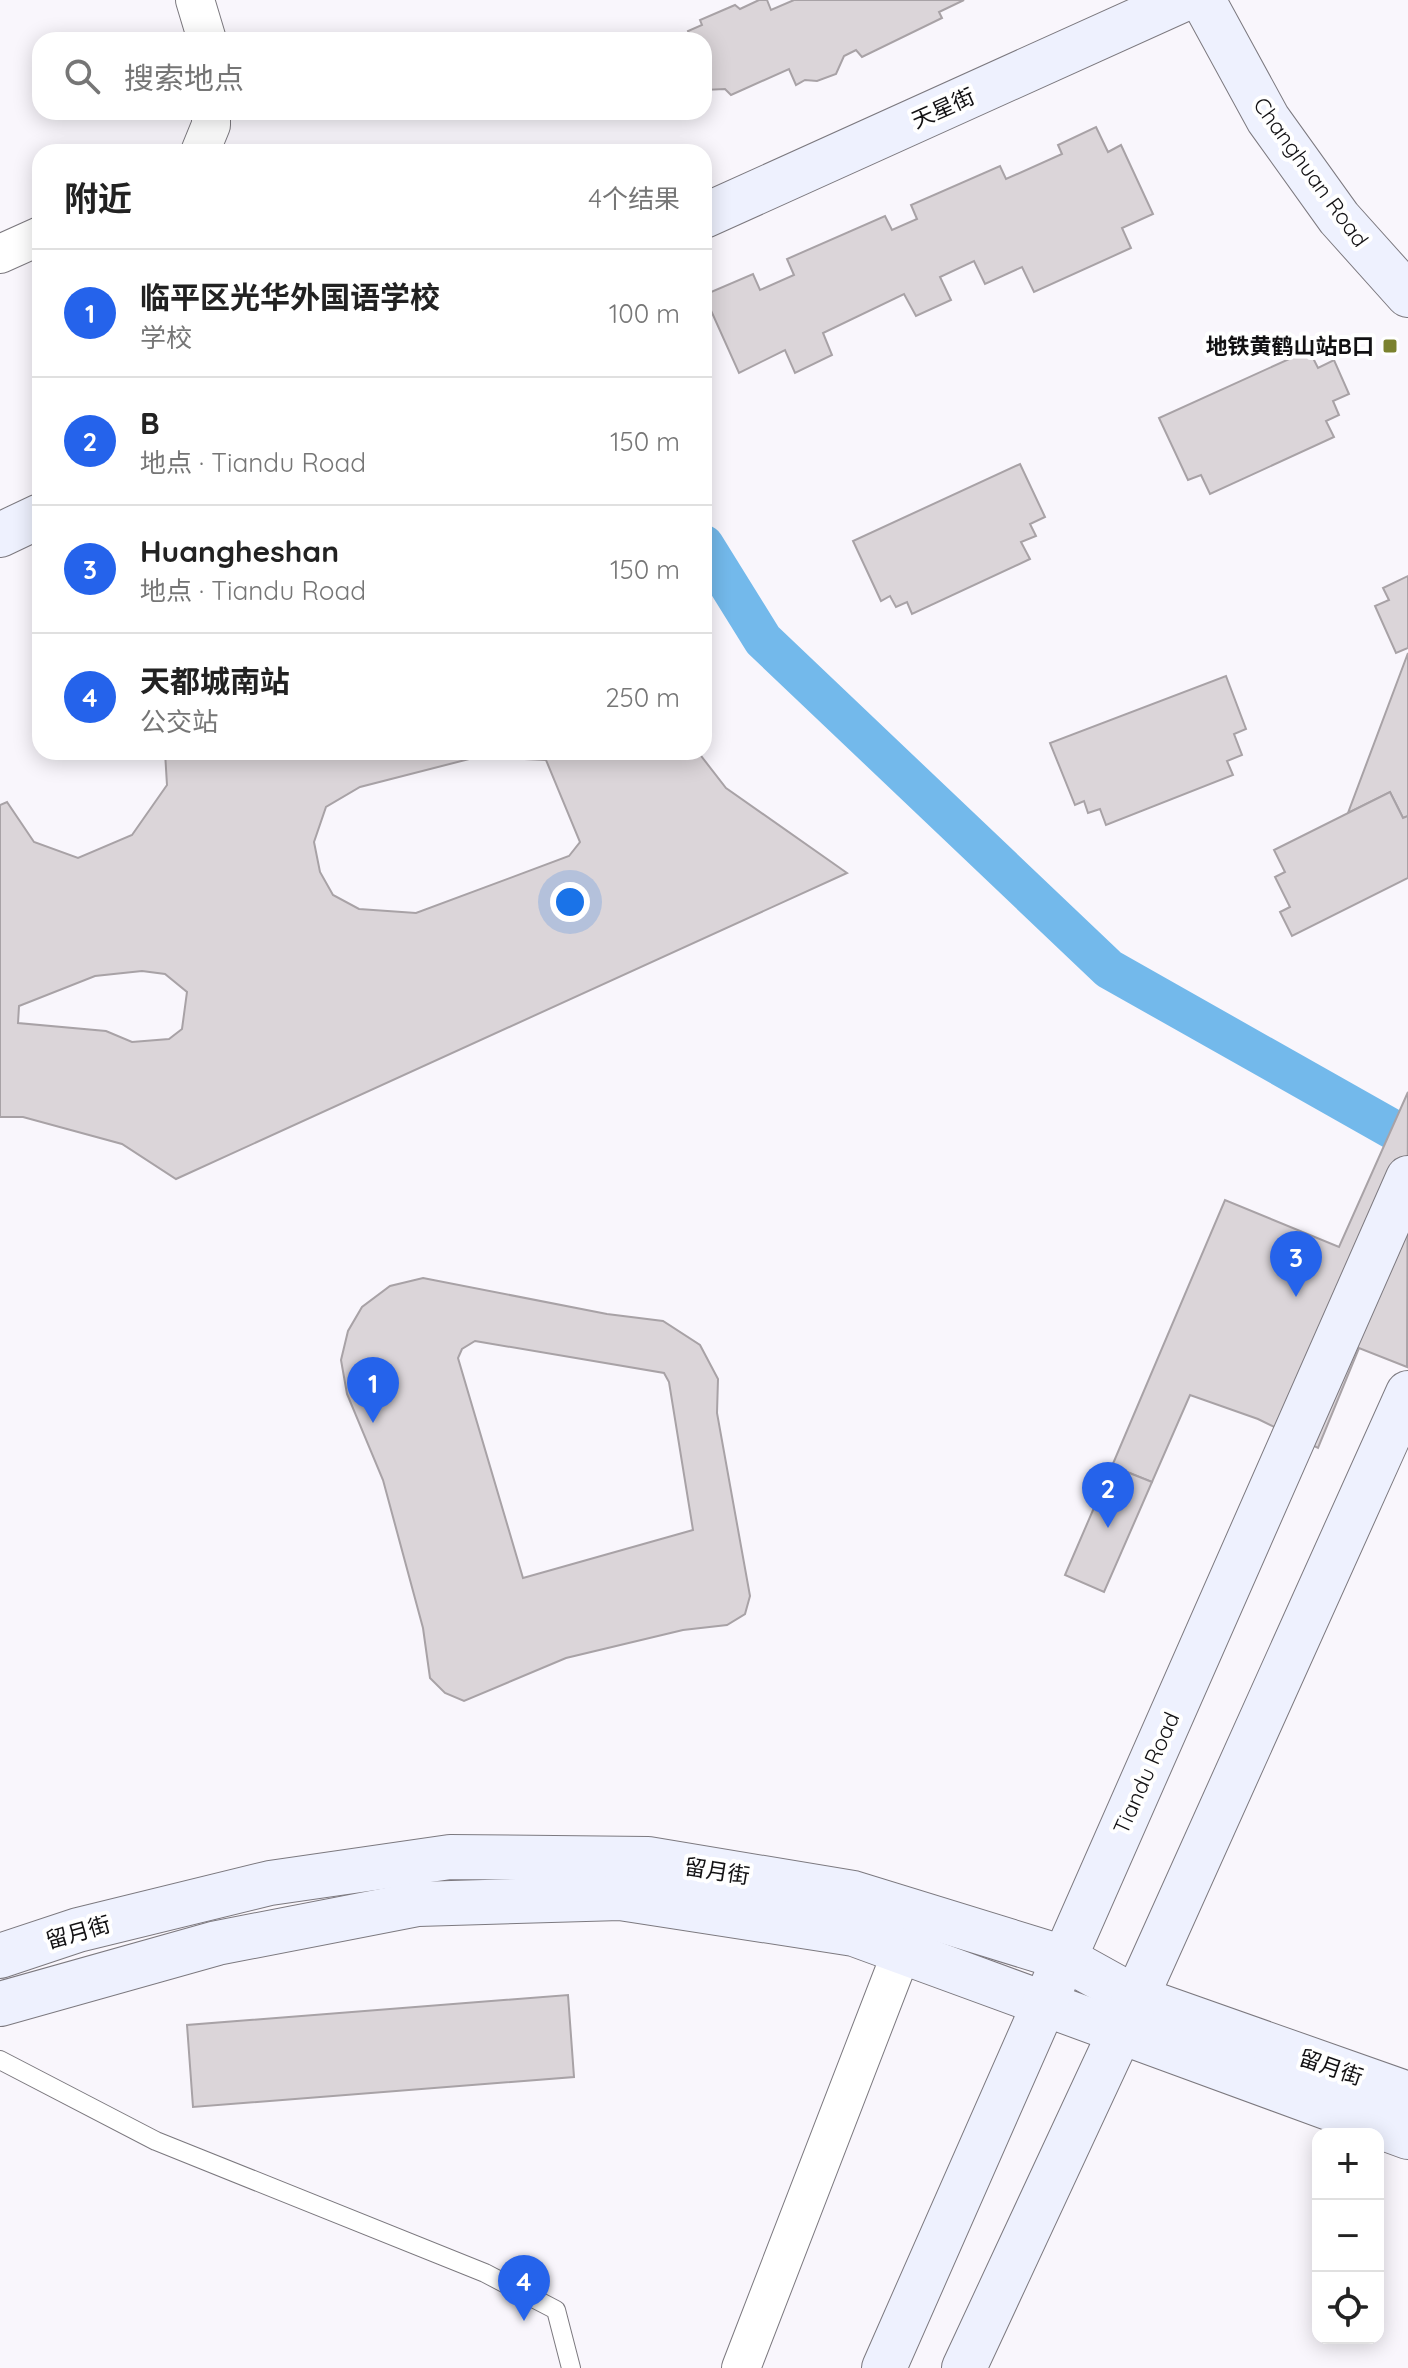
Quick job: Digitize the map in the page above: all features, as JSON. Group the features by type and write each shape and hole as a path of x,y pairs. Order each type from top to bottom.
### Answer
{"street":[{"path":"195,0 205,32"},
{"name":"天星街","path":"712,212 1182,0"},
{"name":"Changhuan Road","path":"1203,0 1268,119 1339,218 1408,295"},
{"path":"203,144 211,120"},
{"path":"0,254 32,240"},
{"path":"0,535 32,520"},
{"name":"Tiandu Road","path":"884,2368 1408,1178"},
{"path":"964,2368 1129,2014 1408,1393"},
{"name":"留月街","path":"0,1956 78,1930 270,1883 450,1857 648,1859 853,1893 1064,1958 1129,2014 1408,2137"},
{"name":"留月街","path":"0,2004 217,1943 418,1904 620,1898 854,1934 1044,2003 1129,2014 1408,2094"},
{"path":"741,2368 902,1951"}],"lane":[{"path":"0,2060 156,2141 485,2273 556,2310 571,2368"}],"building":[{"path":"759,0 767,0 771,10 794,0 964,0 939,12 942,18 862,57 856,50 844,56 836,74 817,81 805,80 796,85 789,69 731,95 725,89 712,90 712,32 688,31 702,25 700,20 735,5 740,9"},
{"path":"1096,127 1108,152 1121,145 1153,214 1122,228 1131,248 1034,292 1022,267 985,284 974,261 940,277 951,300 916,316 904,294 823,333 832,355 795,373 785,350 739,373 712,313 712,292 753,274 760,290 794,275 787,259 885,216 892,230 917,219 911,205 1000,166 1006,179 1062,154 1058,145"},
{"path":"1309,350 1318,368 1334,360 1349,394 1333,401 1339,415 1326,421 1334,437 1210,494 1201,475 1188,480 1159,418"},
{"path":"1020,464 1045,517 1030,524 1036,536 1021,542 1030,559 912,614 907,602 896,607 890,596 881,601 853,541"},
{"path":"1408,576 1408,648 1396,653 1375,606 1389,600 1383,588"},
{"path":"1408,653 1408,816 1403,818 1390,792 1348,813"},
{"path":"1226,676 1246,729 1234,734 1242,755 1227,761 1233,775 1106,825 1100,809 1088,813 1084,801 1075,805 1050,743"},
{"path":"165,760 465,760 360,787 326,807 314,842 320,872 333,895 359,909 416,913 569,856 580,842 546,760 704,760 726,788 847,873 176,1179 122,1144 23,1117 0,1117 0,805 7,802 34,842 78,858 132,835 167,785","holes":["142,971 165,974 187,992 182,1029 169,1039 132,1042 106,1031 18,1023 19,1006 95,976"]},
{"path":"1390,792 1403,818 1408,816 1408,878 1292,936 1280,912 1290,907 1275,877 1285,872 1274,850"},
{"path":"1408,1092 1407,1367 1359,1348 1318,1448 1258,1419 1190,1395 1152,1482 1112,1466 1225,1200 1339,1247"},
{"path":"423,1278 607,1314 663,1321 700,1345 718,1379 717,1413 750,1596 745,1614 727,1625 683,1630 566,1658 464,1701 445,1693 430,1678 423,1628 383,1480 347,1394 341,1360 348,1331 362,1307 390,1286","holes":["475,1341 664,1373 669,1382 693,1530 523,1578 458,1358 462,1349"]},
{"path":"1112,1466 1152,1482 1104,1592 1065,1575"},
{"path":"568,1995 574,2077 193,2107 187,2025"}],"waterway":[{"path":"712,558 763,640 1109,969 1408,1138"}],"place":[{"name":"地铁黄鹤山站B口","path":"1390,346"},
{"name":"Huangheshan","path":"1296,1297"},
{"name":"临平区光华外国语学校","path":"373,1423"},
{"name":"B","path":"1108,1528"},
{"name":"天都城南站","path":"524,2321"}]}
